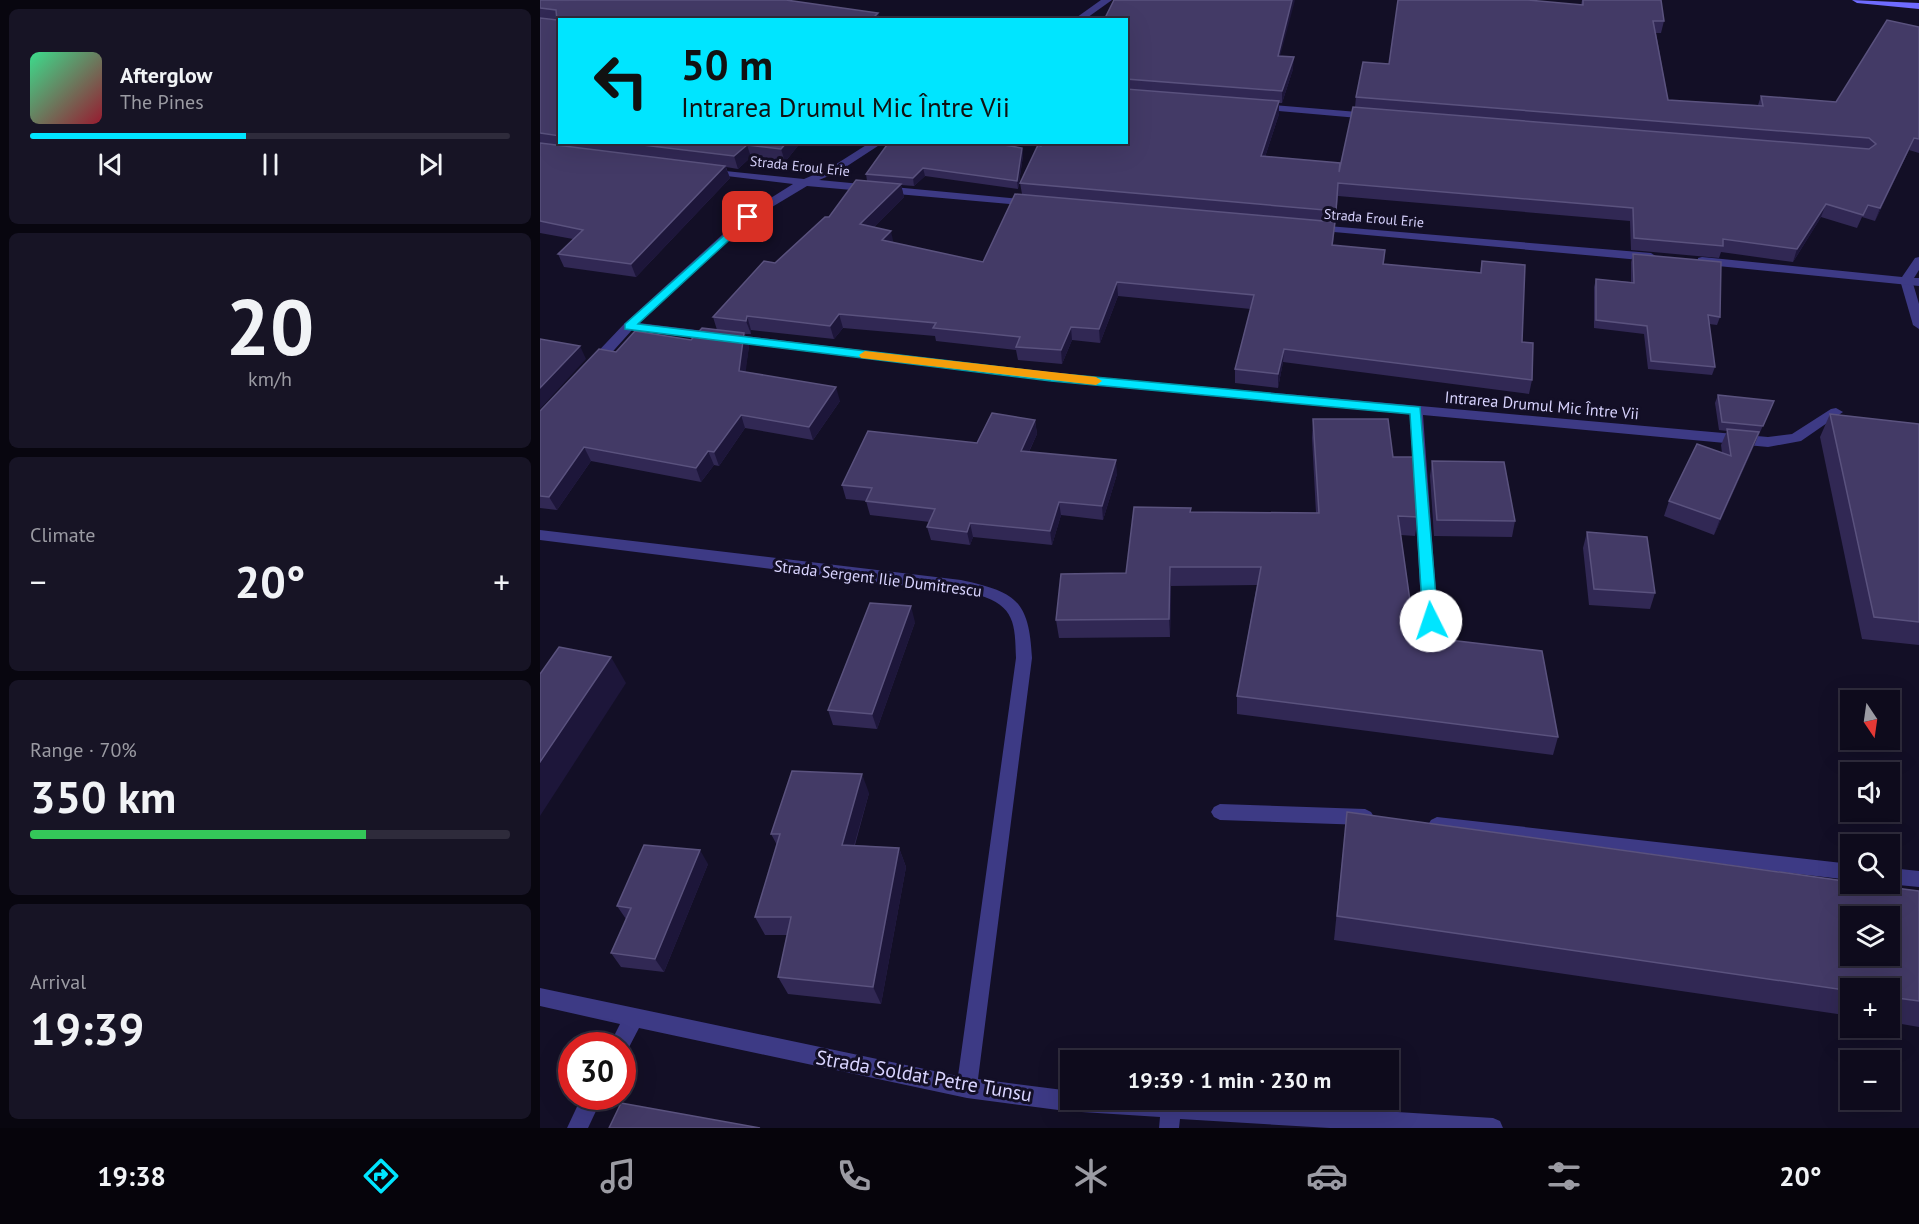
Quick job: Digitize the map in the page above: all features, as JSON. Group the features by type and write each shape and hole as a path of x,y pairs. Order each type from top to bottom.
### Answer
{"street":[{"path":"1080,18 1107,0"},
{"path":"1857,0 1919,6"},
{"path":"1245,106 1376,117"},
{"path":"580,378 629,326 727,234 770,202 805,182 834,170 876,144"},
{"name":"Strada Eroul Erie","path":"702,170 805,182 1040,203"},
{"name":"Strada Eroul Erie","path":"1302,226 1660,258"},
{"path":"1684,260 1913,281"},
{"path":"1919,261 1913,281 1919,325"},
{"name":"Intrarea Drumul Mic Între Vii","path":"629,326 1051,377 1768,442 1796,438 1836,412"},
{"path":"1416,410 1431,621"},
{"name":"Strada Sergent Ilie Dumitrescu","path":"540,535 961,586 988,592 1008,600 1019,613 1024,627 1024,658 967,1088"},
{"path":"1220,812 1271,812 1383,819"},
{"path":"1418,823 1840,871"},
{"path":"1900,877 1919,879"},
{"name":"Strada Soldat Petre Tunsu","path":"540,997 967,1088 1170,1118 1493,1128"},
{"path":"626,1032 633,1018"},
{"path":"577,1128 586,1110"}],"building":[{"path":"540,0 786,0 878,13 873,18 558,18 558,136 540,133 540,18 557,20 556,10 540,8"},
{"path":"1114,0 1292,0 1278,56 1294,57 1282,91 1128,79 1128,18 1105,18"},
{"path":"1398,0 1528,0 1583,5 1583,0 1661,0 1664,21 1653,21 1668,100 1763,106 1761,96 1836,102 1887,20 1919,27 1919,139 1914,138 1880,208 1868,205 1863,215 1826,204 1797,249 1723,239 1723,246 1634,238 1633,208 1338,183 1336,211 1020,183 1038,145 1128,144 1128,89 1279,101 1261,156 1340,163 1339,172 1353,107 1869,149 1876,144 1869,138 1356,97 1363,62 1389,64"},
{"path":"540,143 725,166 631,264 558,254 583,230 540,221"},
{"path":"635,144 785,144 781,149 747,145 734,156"},
{"path":"888,144 997,144 1022,148 1017,181 923,168 913,178 866,174"},
{"path":"856,180 901,184 860,224 891,231 882,240 983,262 1015,194 1335,222 1332,245 1385,250 1383,264 1481,273 1482,261 1525,265 1522,342 1533,343 1532,380 1284,349 1278,374 1235,369 1254,295 1117,282 1099,329 1071,327 1061,350 1016,347 1020,337 933,328 936,323 839,314 830,326 747,316 746,321 713,317 764,261 775,263 825,217 829,217"},
{"path":"1633,254 1721,262 1720,317 1708,315 1715,367 1651,361 1647,326 1596,320 1596,279 1634,283"},
{"path":"702,328 744,333 739,371 836,387 809,427 741,415 714,452 708,451 696,468 584,447 549,497 540,496 540,411 599,349 616,352 635,331 691,340"},
{"path":"540,339 580,346 540,388"},
{"path":"1718,395 1774,401 1763,426 1722,422"},
{"path":"992,413 1035,420 1021,451 1116,460 1102,506 1059,502 1050,531 970,523 967,532 927,527 935,509 866,501 872,488 842,485 868,431 977,443"},
{"path":"1830,414 1919,424 1919,622 1874,617"},
{"path":"1313,419 1388,419 1393,457 1414,457 1418,517 1398,516 1415,636 1542,651 1558,737 1237,696 1261,567 1170,567 1169,619 1056,620 1061,574 1126,573 1134,507 1191,508 1190,512 1319,513"},
{"path":"1727,429 1759,432 1720,519 1669,501 1697,444 1731,456"},
{"path":"1432,461 1504,462 1515,521 1437,520"},
{"path":"1587,532 1647,537 1655,593 1594,589"},
{"path":"870,603 911,606 872,714 828,710"},
{"path":"559,647 611,657 540,762 540,674"},
{"path":"792,771 862,774 842,845 899,848 873,987 778,977 791,917 755,917 780,834 771,834"},
{"path":"1347,812 1840,880 1840,894 1900,894 1900,889 1919,891 1919,1001 1900,998 1900,978 1840,978 1840,989 1337,916"},
{"path":"644,845 700,850 655,959 611,953 631,908 617,906"},
{"path":"636,1106 760,1128 609,1128 618,1110 636,1110"}],"slow traffic":[{"path":"865,355 1096,381"}],"route":[{"path":"748,217 629,326 1051,377 1416,410 1431,621"}]}
